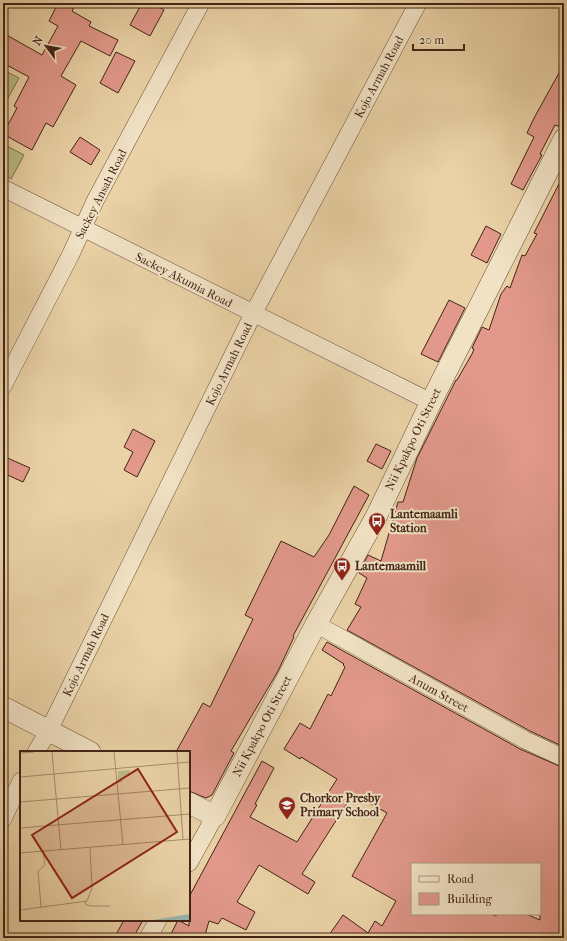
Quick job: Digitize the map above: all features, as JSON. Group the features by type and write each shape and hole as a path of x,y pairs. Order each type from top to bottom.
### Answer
{"street":[{"name":"Sackey Ansah Road","path":"3,386 72,254 82,228 201,3"},
{"name":"Kojo Armah Road","path":"37,751 49,730 253,314 418,3"},
{"name":"Nii Kpakpo Oti Street","path":"190,861 316,624 376,517 430,402 564,139"},
{"name":"Sackey Akumia Road","path":"3,188 430,402"},
{"name":"Anum Street","path":"316,624 524,740 564,758"},
{"path":"3,707 88,751"},
{"path":"3,819 20,783"},
{"path":"190,804 215,816"}],"green space":[{"path":"3,70 19,78 3,107"},
{"path":"3,144 24,155 11,179 3,174"}],"building":[{"path":"58,3 76,3 72,11 91,22 89,26 118,40 110,56 81,41 61,76 76,85 53,127 46,123 32,150 3,134 17,108 14,106 29,77 3,63 3,33 42,55 58,26 49,21"},
{"path":"142,3 153,3 164,10 150,36 130,25"},
{"path":"116,52 135,61 118,93 100,83"},
{"path":"564,64 564,120 560,127 555,125 540,154 542,155 523,190 511,184 534,137 527,133"},
{"path":"80,137 100,150 91,165 70,152"},
{"path":"564,174 564,747 530,731 347,630 361,607 355,604 367,578 359,573 368,555 381,561 398,502 403,502 417,458 456,380 472,354 474,349 472,348 482,327 489,330 501,294 507,286 510,288 522,255 525,256 537,234 534,233"},
{"path":"486,226 501,234 487,263 471,255"},
{"path":"449,300 465,308 438,362 421,354"},
{"path":"133,429 155,441 137,477 124,470 133,452 124,447"},
{"path":"376,444 391,451 382,469 367,461"},
{"path":"3,456 30,468 23,482 3,473"},
{"path":"354,486 369,495 293,636 294,637 278,671 231,751 234,753 212,795 206,798 190,791 190,751 177,751 203,703 210,707 253,619 245,615 281,541 314,557 329,535"},
{"path":"327,642 520,749 564,768 564,896 561,906 564,907 564,938 327,938 343,915 368,933 375,921 382,926 396,901 352,876 387,813 353,794 302,874 315,882 308,894 259,865 237,902 255,912 246,930 222,918 218,924 209,921 205,935 210,938 169,938 178,921 189,926 190,895 262,761 274,768 255,804 257,805 250,817 297,842 337,779 301,757 300,759 284,749 300,723 310,729 328,694 331,696 345,667 343,665 344,664 322,650"},
{"path":"123,921 142,921 133,938 114,938"}],"place":[{"name":"Lantemaamli Station","path":"377,536"},
{"name":"Lantemaamill","path":"342,581"},
{"name":"Chorkor Presby Primary School","path":"287,820"}]}
